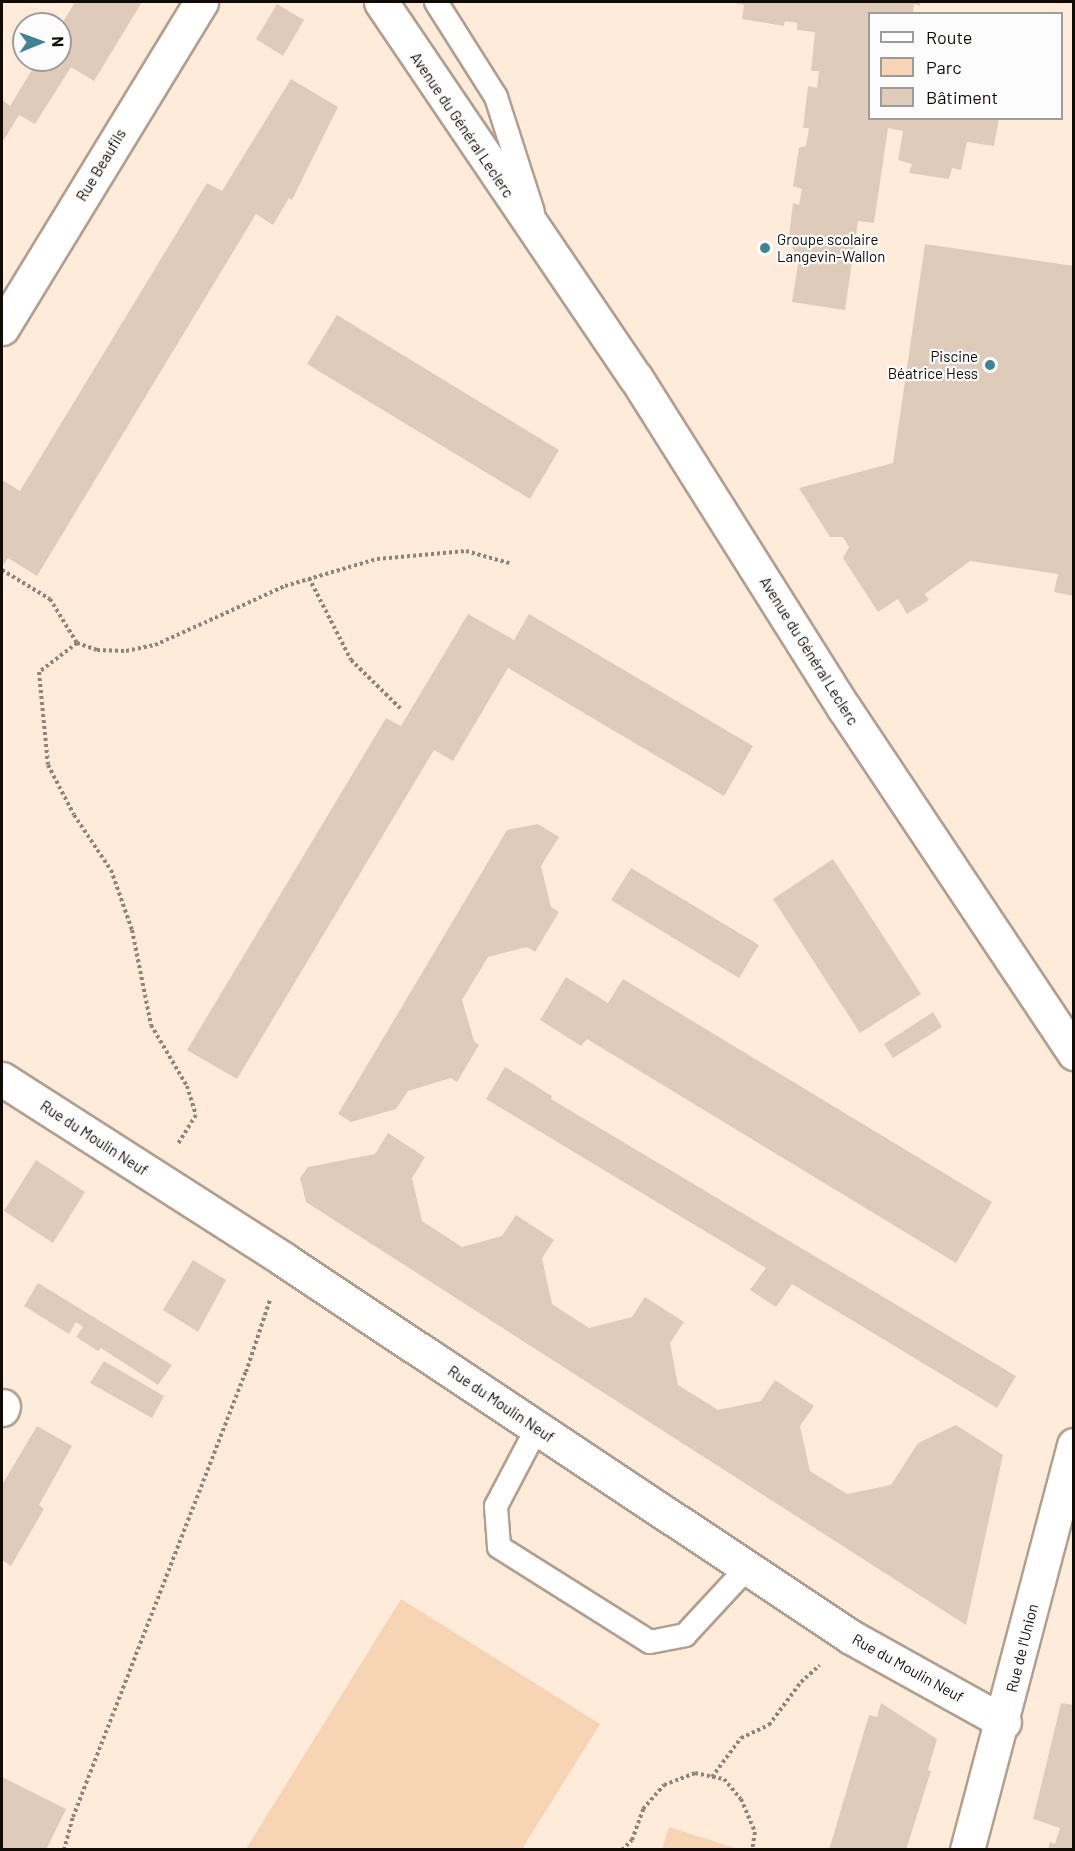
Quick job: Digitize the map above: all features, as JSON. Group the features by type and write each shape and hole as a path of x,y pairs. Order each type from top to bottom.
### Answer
{"street":[{"name":"Rue Beaufils","path":"2,328 201,2"},
{"name":"Avenue du Général Leclerc","path":"381,2 544,248 636,378 844,708 1074,1053"},
{"name":"Rue du Moulin Neuf","path":"2,1080 283,1259 851,1637 1004,1722"},
{"name":"Rue de l'Union","path":"967,1850 1004,1722 1074,1445"}],"lane":[{"name":"Avenue du Général Leclerc","path":"436,2 496,97 544,248"},
{"path":"537,1428 496,1506 499,1547 650,1642 684,1635 747,1568"}],"path":[{"path":"2,570 50,599 77,643 98,650 126,651 155,645 309,578 377,558 417,553 466,551 509,563"},
{"path":"309,578 351,660 401,709"},
{"path":"77,643 39,672 48,765 75,815 111,870 132,930 150,1025 187,1086 195,1115 157,1178"},
{"path":"64,1850 73,1817 246,1372 283,1259"},
{"path":"712,1777 741,1738 769,1725 801,1682 851,1637"},
{"path":"622,1850 632,1840 643,1809 663,1785 694,1773 724,1779 741,1798 755,1832 752,1850"}],"green space":[{"path":"401,1599 600,1724 522,1849 246,1849"},
{"path":"669,1827 735,1848 662,1849"}],"building":[{"path":"75,2 142,2 94,81 72,68 72,12 69,12"},
{"path":"730,2 920,2 920,6 914,4 913,12 868,12 868,120 999,120 994,146 967,142 961,170 952,168 949,179 909,173 912,164 898,160 903,131 888,128 874,223 858,221 845,310 792,302 798,264 789,237 793,203 799,205 802,189 793,186 799,148 806,146 809,128 803,128 808,86 817,88 819,71 811,71 815,32 797,30 797,23 785,21 784,26 742,19 744,5"},
{"path":"277,4 304,20 283,56 256,39"},
{"path":"31,72 68,72 35,124 19,115 2,143 2,100 10,106"},
{"path":"291,79 338,107 292,200 289,198 273,225 256,214 37,576 8,558 2,567 2,480 20,491 207,183 222,191"},
{"name":"Piscine Béatrice Hess","path":"925,244 1074,266 1074,596 1054,592 1058,574 970,561 925,594 929,600 907,614 898,599 878,612 843,558 849,547 843,537 830,537 799,488 893,463"},
{"path":"337,315 559,450 530,499 307,364"},
{"path":"468,614 514,640 529,614 753,746 724,796 508,668 453,761 434,750 237,1079 187,1050 386,718 401,726"},
{"path":"538,824 559,837 541,866 551,907 559,912 535,952 527,947 488,957 462,1000 474,1041 479,1045 457,1082 451,1078 408,1091 396,1109 351,1122 338,1114 507,830"},
{"path":"833,859 921,994 860,1033 773,899"},
{"path":"631,868 759,945 739,978 611,900"},
{"path":"566,977 608,1003 623,979 992,1202 956,1263 587,1039 581,1046 540,1020"},
{"path":"933,1012 942,1027 893,1058 884,1044"},
{"path":"505,1067 552,1096 551,1099 1016,1376 997,1408 792,1284 776,1307 750,1290 766,1268 486,1099"},
{"path":"388,1133 425,1157 412,1178 422,1221 462,1247 502,1236 516,1215 554,1240 542,1258 552,1304 589,1328 632,1317 645,1297 684,1322 670,1343 678,1385 718,1410 761,1401 775,1380 814,1406 800,1426 810,1471 847,1494 891,1485 918,1443 956,1425 1003,1455 966,1625 306,1202 300,1178 308,1167 375,1154"},
{"path":"36,1160 85,1192 53,1243 4,1211"},
{"path":"193,1260 226,1280 198,1332 163,1310"},
{"path":"38,1283 172,1365 158,1385 101,1348 98,1351 76,1337 83,1327 76,1322 69,1334 24,1306"},
{"path":"104,1361 164,1396 152,1418 90,1383"},
{"path":"37,1426 72,1446 39,1505 44,1509 11,1566 2,1560 2,1485"},
{"path":"881,1703 937,1739 928,1770 931,1771 906,1850 829,1850 869,1715 877,1717"},
{"path":"1061,1703 1074,1705 1074,1845 1072,1850 1048,1850 1050,1842 1055,1844 1060,1828 1033,1819"},
{"path":"2,1777 66,1809 46,1850 2,1850"}],"place":[{"name":"Groupe scolaire Langevin-Wallon","path":"765,248"},
{"name":"Piscine Béatrice Hess","path":"990,365"}]}
